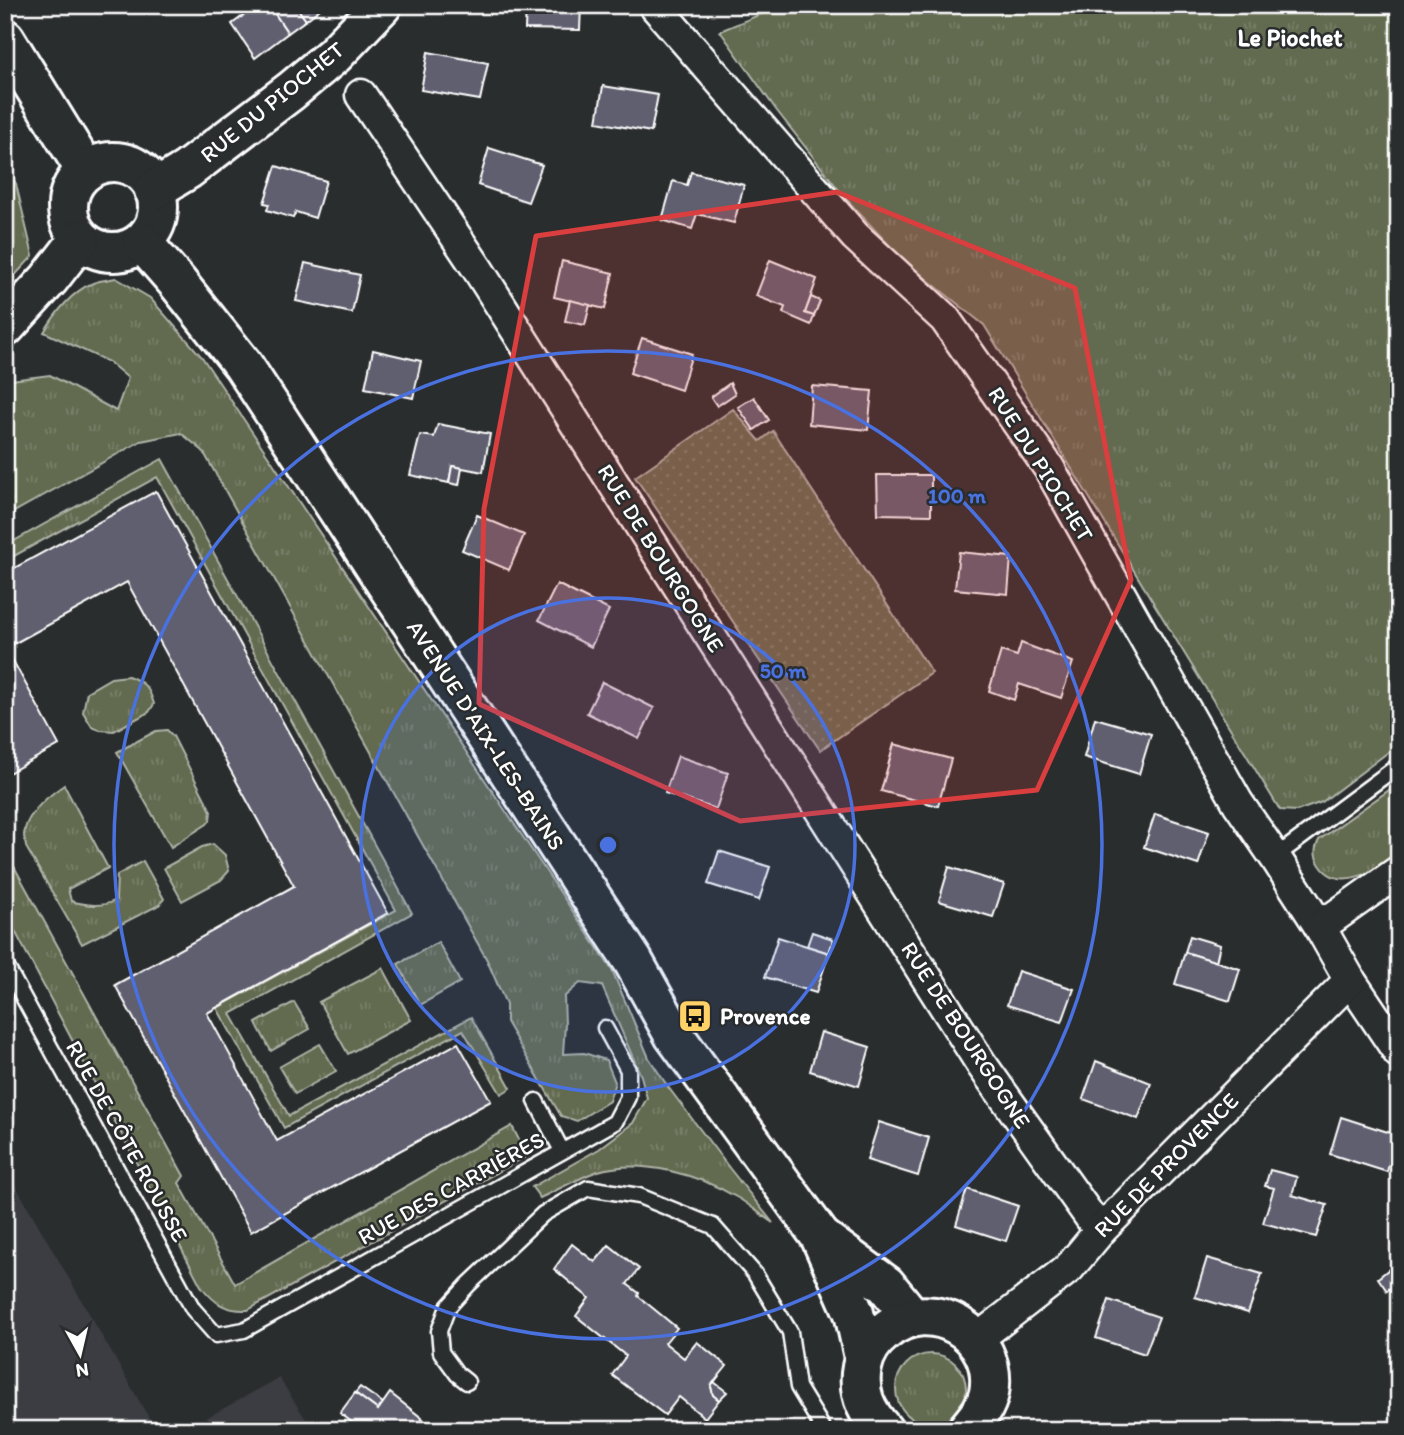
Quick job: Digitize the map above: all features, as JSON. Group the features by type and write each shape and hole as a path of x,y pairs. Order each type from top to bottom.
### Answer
{"main road":[{"name":"RUE DU PIOCHET","path":"154,190 187,170 292,91 334,55 382,5"},
{"path":"5,40 86,171"},
{"path":"112,162 127,164 140,171 151,182 154,190 159,211 154,226 146,239 134,248 106,252 80,239 72,227 68,198 74,184 86,171 97,165 112,162"},
{"path":"5,327 49,279 80,239"},
{"name":"AVENUE D'AIX-LES-BAINS","path":"142,242 243,365 576,872 633,961 674,1035 820,1236 854,1313 864,1357 860,1377 862,1398 872,1424"},
{"name":"AVENUE D'AIX-LES-BAINS","path":"820,1236 886,1285 912,1317"},
{"path":"864,1357 876,1339 892,1325 912,1317 933,1316 954,1323 976,1340 984,1353 990,1374 989,1395 980,1415 967,1430"}],"street":[{"name":"RUE DU PIOCHET","path":"654,5 855,236 946,319 1049,468 1238,803 1320,927 1349,980 1399,1053"},
{"name":"RUE DE BOURGOGNE","path":"361,95 477,268 982,1065 1100,1231"},
{"path":"1320,927 1399,871"},
{"name":"RUE DE PROVENCE","path":"976,1340 1069,1268 1100,1231 1349,980"}],"lane":[{"path":"1275,857 1399,765"},
{"name":"RUE DE CÔTE ROUSSE","path":"5,964 193,1309 216,1335"},
{"name":"RUE DES CARRIÈRES","path":"216,1335 244,1330 615,1122 628,1097 628,1070 605,1028"},
{"path":"536,1101 562,1152"},
{"path":"467,1382 457,1374 441,1352 439,1331 447,1307 543,1214 588,1188 639,1196 713,1226 755,1274 790,1332 798,1387 824,1430"}],"highlighted area":[{"path":"837,192 1075,288 1131,580 1037,790 740,821 479,704 484,509 536,236"}],"shaded area":[{"path":"5,1167 156,1430 5,1430"},
{"path":"279,1378 313,1430 184,1430"}],"green space":[{"path":"783,5 1399,5 1399,744 1322,802 1297,811 1280,810 984,325 904,261 847,200 777,111 720,31"},
{"path":"5,161 16,184 33,256 5,286"},
{"path":"116,278 150,298 202,357 612,970 649,1058 668,1087 773,1223 742,1201 706,1182 652,1168 615,1167 598,1171 540,1198 532,1187 599,1149 633,1123 647,1098 641,1076 602,986 580,983 564,997 563,1054 584,1053 606,1060 615,1082 609,1101 577,1121 561,1116 506,1022 506,1004 487,960 203,451 181,433 141,441 5,517 5,383 50,375 116,411 128,378 109,362 44,332 71,297 96,282"},
{"path":"733,409 760,441 773,431 932,673 820,750 635,477"},
{"path":"162,459 412,913 231,1014 289,1116 471,1017 511,1088 501,1094 463,1030 284,1128 217,1008 396,910 157,477 5,561 5,546"},
{"path":"128,676 148,689 154,704 149,712 114,731 92,727 83,712 87,692 111,678"},
{"path":"167,730 173,736 211,811 207,824 171,847 117,752 156,731"},
{"path":"1399,783 1399,855 1359,876 1337,878 1328,873 1316,856 1319,840"},
{"path":"64,785 108,868 68,889 71,901 88,905 111,903 116,900 117,875 143,861 164,899 159,905 82,944 26,847 24,836 28,820 33,813"},
{"path":"213,844 225,855 229,871 221,880 182,901 164,868 202,847"},
{"path":"5,850 184,1176 179,1183 235,1284 512,1126 527,1156 248,1310 222,1305 201,1286 5,912"},
{"path":"438,942 460,982 420,1005 398,964"},
{"path":"383,968 411,1020 348,1054 319,1002"},
{"path":"294,1002 310,1029 271,1051 256,1023"},
{"path":"320,1044 336,1071 295,1094 279,1067"},
{"path":"938,1354 951,1360 960,1369 964,1375 964,1403 956,1414 945,1422 924,1424 906,1414 898,1403 896,1382 906,1364 917,1356"}],"building":[{"path":"258,5 269,5 288,33 255,58 232,24"},
{"path":"269,5 295,5 306,20 288,33"},
{"path":"295,5 325,5 306,20"},
{"path":"526,5 581,5 580,30 525,29"},
{"path":"428,52 488,63 480,100 421,90"},
{"path":"603,86 658,95 651,132 597,122"},
{"path":"489,148 542,165 528,202 478,185"},
{"path":"276,166 326,181 315,218 296,212 293,218 267,210 269,204 264,203"},
{"path":"691,172 744,185 734,223 697,214 692,229 662,220 673,181 687,185"},
{"path":"770,260 817,279 805,313 814,316 811,325 783,313 785,307 756,296"},
{"path":"562,261 613,273 605,309 554,297"},
{"path":"305,263 360,275 352,313 296,301"},
{"path":"811,297 820,301 814,316 805,313"},
{"path":"570,300 590,305 585,325 565,321"},
{"path":"642,338 692,354 681,390 630,373"},
{"path":"373,350 421,361 413,398 365,388"},
{"path":"730,383 735,394 717,406 711,397"},
{"path":"812,386 872,391 868,430 809,424"},
{"path":"754,397 769,420 754,430 738,407"},
{"path":"438,424 490,434 483,472 452,466 449,483 410,475 420,435 434,437"},
{"path":"452,466 462,468 459,485 449,483"},
{"path":"877,475 931,475 931,515 878,514"},
{"path":"156,491 388,913 207,1013 277,1141 458,1043 491,1101 251,1232 115,985 294,886 127,582 6,648 59,745 5,775 5,573"},
{"path":"477,515 524,535 509,570 462,550"},
{"path":"959,552 1011,557 1008,594 955,589"},
{"path":"557,584 609,610 591,647 539,620"},
{"path":"1021,643 1073,662 1061,698 1019,684 1014,700 989,691 1001,651 1017,656"},
{"path":"602,682 654,708 639,739 587,713"},
{"path":"1095,718 1151,734 1139,774 1084,757"},
{"path":"894,744 951,759 938,806 881,791"},
{"path":"678,756 728,773 716,809 665,793"},
{"path":"1155,814 1209,832 1198,865 1144,847"},
{"path":"719,851 770,867 759,900 708,884"},
{"path":"949,867 1004,884 993,917 939,901"},
{"path":"812,932 833,939 829,953 807,946"},
{"path":"1190,936 1220,945 1216,962 1185,952"},
{"path":"778,937 829,953 816,993 765,977"},
{"path":"1185,952 1240,969 1230,1001 1175,984"},
{"path":"1018,971 1074,989 1062,1022 1007,1005"},
{"path":"821,1032 870,1047 859,1086 810,1071"},
{"path":"1096,1061 1151,1083 1138,1119 1083,1099"},
{"path":"1341,1117 1397,1135 1387,1172 1330,1154"},
{"path":"879,1122 929,1138 918,1176 867,1160"},
{"path":"1270,1170 1297,1177 1292,1195 1327,1205 1316,1237 1263,1223 1274,1188 1265,1186"},
{"path":"967,1189 1018,1206 1006,1241 956,1225"},
{"path":"572,1244 595,1262 609,1245 639,1269 627,1284 677,1328 665,1343 684,1358 697,1342 727,1366 711,1386 713,1395 719,1400 705,1418 679,1397 665,1415 612,1375 626,1356 576,1316 589,1298 554,1269"},
{"path":"1207,1258 1262,1274 1248,1313 1195,1297"},
{"path":"1399,1261 1399,1296 1391,1287 1387,1291 1378,1278"},
{"path":"1109,1300 1159,1317 1145,1354 1096,1338"},
{"path":"714,1382 727,1392 719,1400 713,1395 711,1386"},
{"path":"360,1387 383,1403 378,1410 355,1393"},
{"path":"355,1393 378,1410 390,1393 423,1419 414,1430 362,1430 340,1413"}],"place":[{"name":"Provence","path":"695,1016"}],"district":[{"name":"Le Piochet","path":"1290,37"}]}
